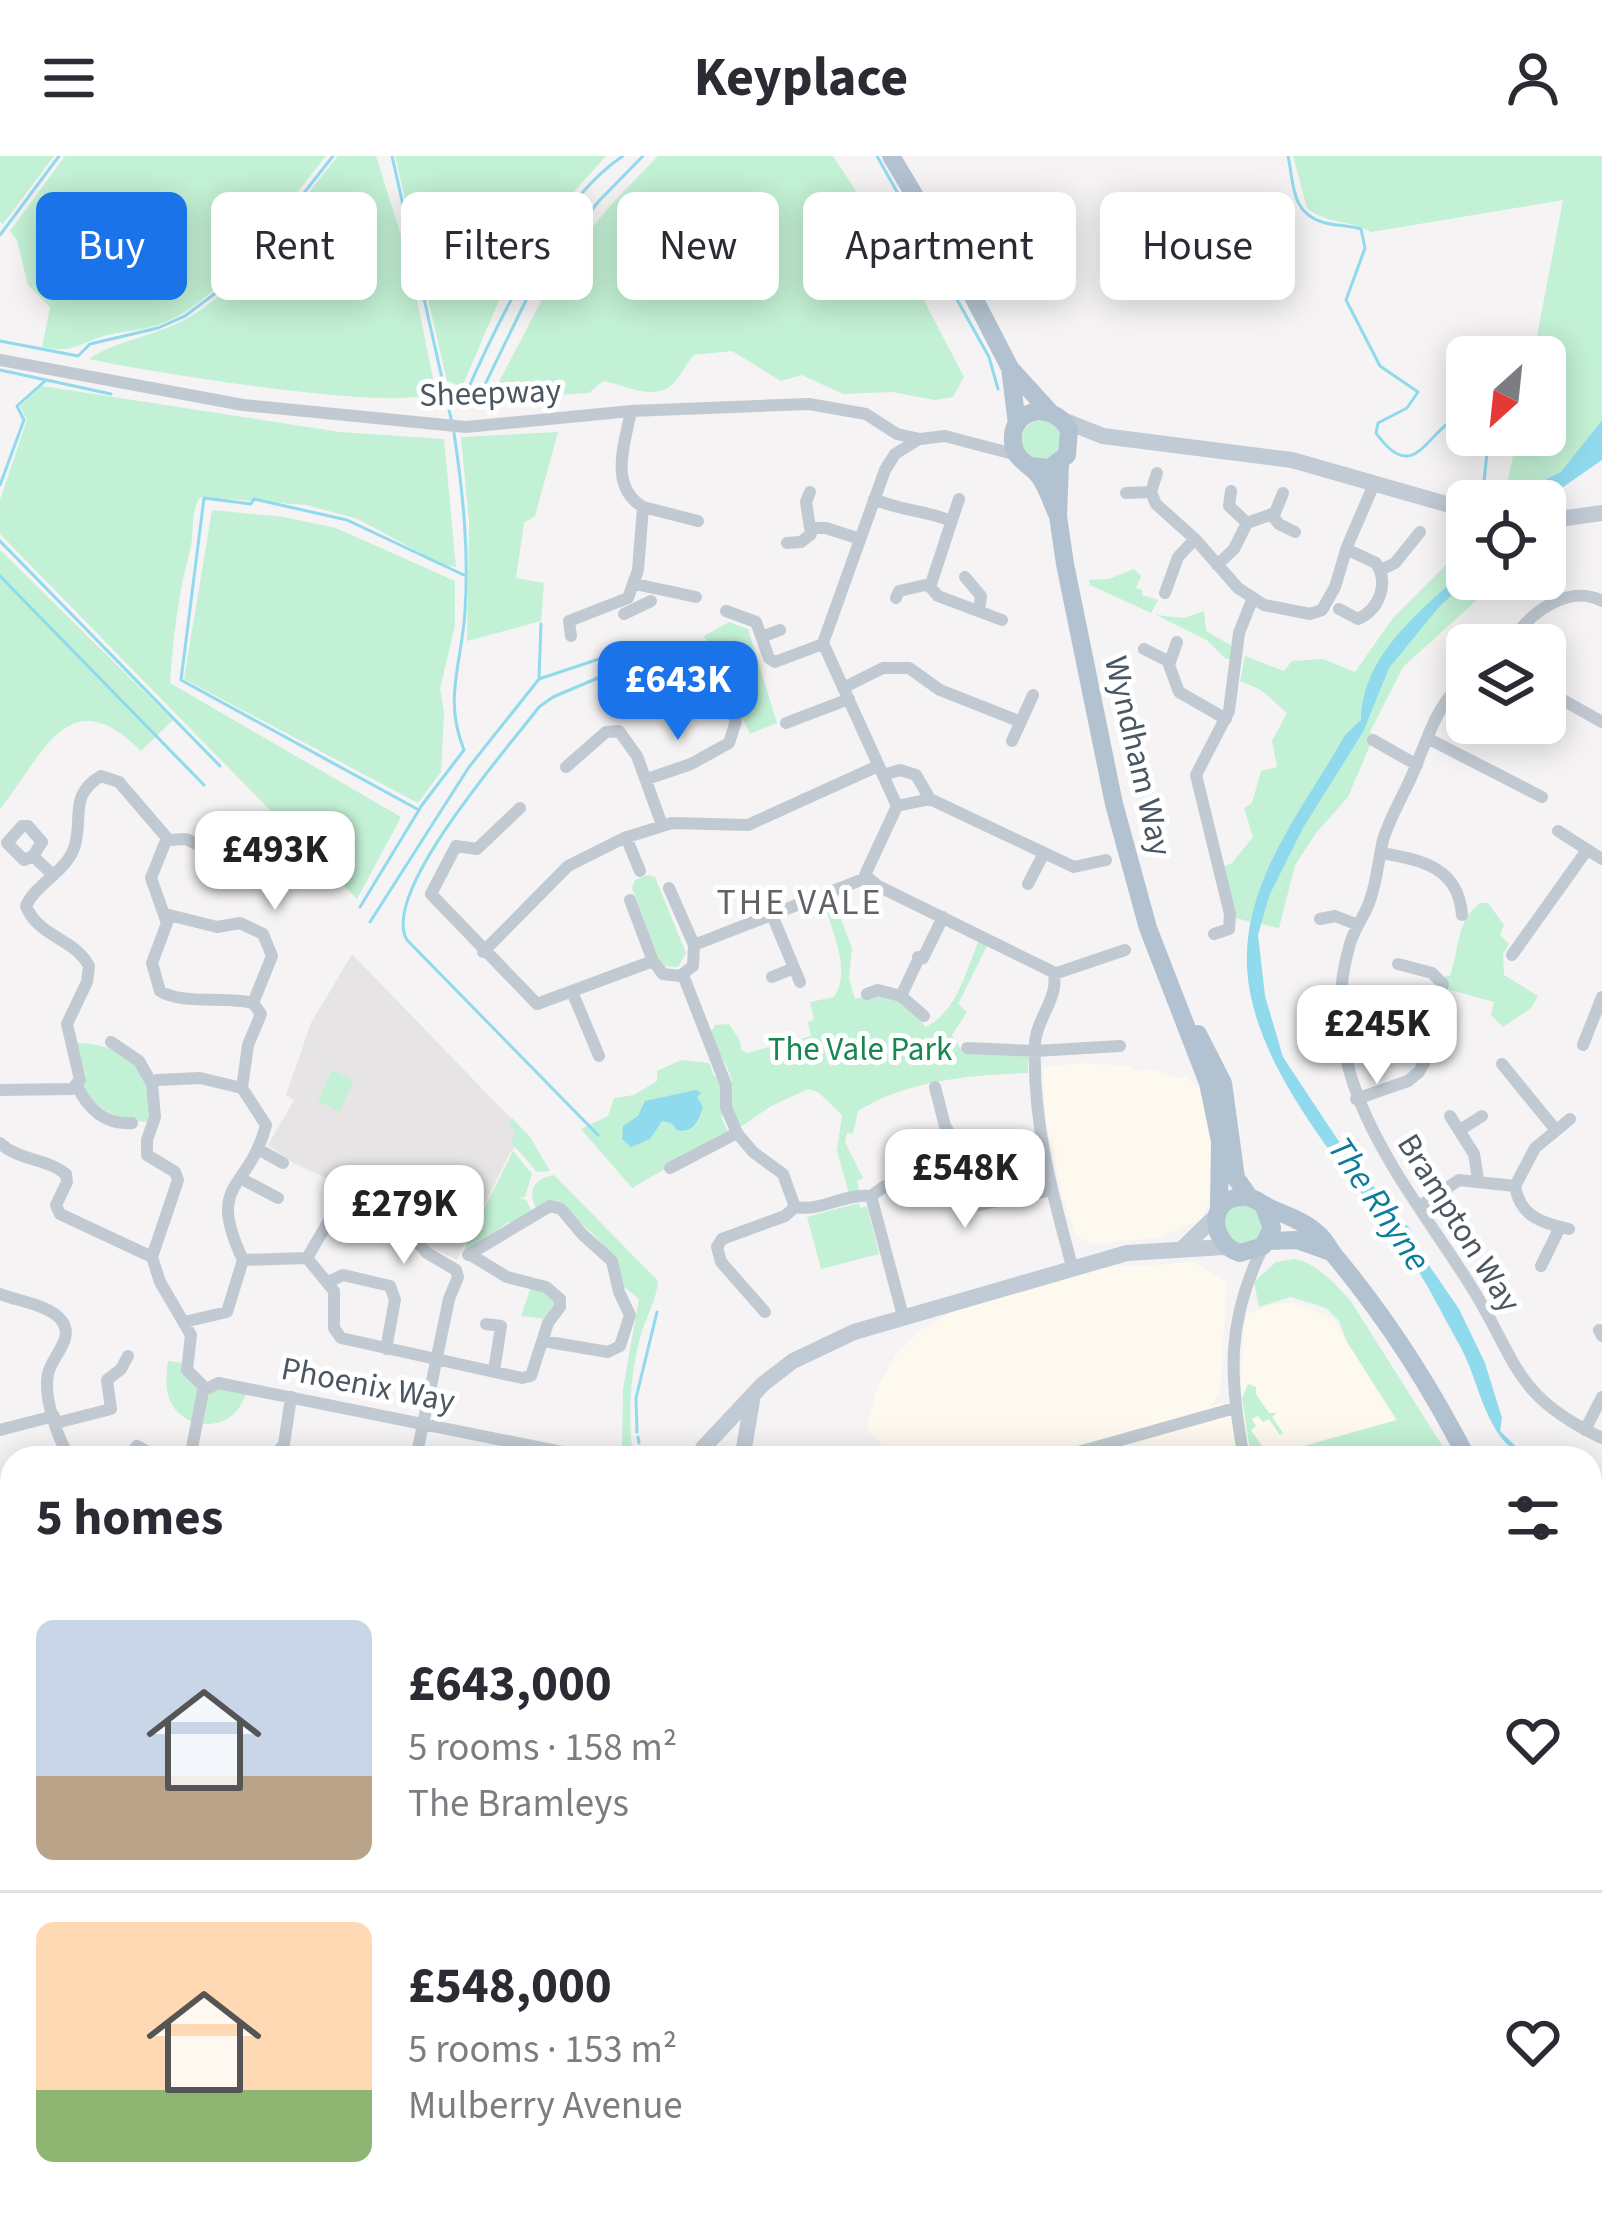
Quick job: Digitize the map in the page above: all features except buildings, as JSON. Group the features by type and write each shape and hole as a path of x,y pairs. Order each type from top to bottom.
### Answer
{"main road":[{"path":"892,156 1010,368 1057,416 1071,439 1065,455 1043,469 1023,460 1010,368"},
{"path":"1015,428 1031,412 1057,416"},
{"name":"Wyndham Way","path":"1058,516 1065,455"},
{"name":"Wyndham Way","path":"1023,460 1039,476 1058,516 1114,804 1148,928 1208,1083 1216,1122 1218,1213"},
{"name":"Wyndham Way","path":"1178,1003 1212,1056 1223,1083 1236,1178 1257,1201"},
{"path":"1331,1252 1297,1240 1265,1244 1248,1253 1230,1250 1216,1235 1218,1213 1234,1198 1257,1201 1324,1239 1434,1395 1461,1446"},
{"path":"1257,1201 1271,1219 1265,1244"}],"street":[{"name":"Sheepway","path":"0,360 243,406 452,426 766,403 829,406 866,413 897,434 920,439 945,436 1023,460"},
{"path":"631,411 621,472 628,494 643,507 676,513 682,522 698,520"},
{"path":"1057,416 1103,436 1292,460 1446,505"},
{"name":"Sheepway","path":"976,446 998,444 1015,428"},
{"path":"1065,455 1103,436"},
{"path":"897,806 823,644 874,499 895,454 920,439"},
{"path":"1156,473 1151,492 1158,508 1195,539 1252,600 1287,611 1320,612 1338,581 1374,484"},
{"path":"1231,491 1229,506 1247,524"},
{"path":"1126,493 1151,492"},
{"path":"1217,565 1234,549 1247,524 1271,514 1283,494"},
{"path":"787,543 805,540 812,528 804,496"},
{"path":"874,499 951,520"},
{"path":"929,584 959,500"},
{"path":"624,614 638,597 643,507"},
{"path":"1566,517 1602,513"},
{"path":"1271,514 1295,532"},
{"path":"812,528 860,539"},
{"path":"1381,570 1394,564 1420,532"},
{"path":"1165,592 1178,557 1195,539"},
{"path":"1339,609 1361,625 1381,594 1381,570 1373,560 1346,550"},
{"path":"965,577 981,596 979,611"},
{"path":"896,598 899,590 929,584"},
{"path":"929,584 936,595 1002,620"},
{"path":"1523,624 1542,609 1582,595 1602,601"},
{"path":"571,636 568,622 597,609 638,597 696,596"},
{"path":"1214,934 1229,929 1230,914 1203,829 1196,775 1226,719 1234,693 1239,633 1252,600"},
{"path":"597,609 602,624"},
{"path":"726,611 754,621 769,658 776,662 823,644"},
{"path":"762,638 780,630"},
{"path":"1177,643 1170,662 1180,694 1226,719"},
{"path":"1144,649 1170,662"},
{"path":"647,779 724,754 736,721 711,666"},
{"path":"786,723 846,694 883,668 909,668 940,690 1022,722"},
{"path":"1012,741 1033,695"},
{"path":"1566,702 1602,722"},
{"name":"Brampton Way","path":"1446,703 1392,815 1372,896 1344,966 1343,1053 1356,1099 1375,1139 1478,1298 1528,1387 1555,1413 1602,1438"},
{"path":"565,767 614,729 632,747 662,825"},
{"path":"1429,739 1540,792"},
{"path":"1373,740 1417,765"},
{"path":"483,952 568,866 626,837 662,825 748,825 880,770 916,775 930,800"},
{"path":"77,1086 80,1077 67,1024 87,982 89,966 74,948 39,928 26,906 75,847 81,794 101,776 119,782 168,840"},
{"path":"897,806 930,800 1076,867 1106,861"},
{"path":"866,878 897,806"},
{"path":"520,808 477,849 455,847 431,893 447,914 533,1003 545,1004 653,961"},
{"path":"1558,831 1602,859"},
{"path":"626,837 639,871"},
{"path":"168,840 186,839 240,866"},
{"path":"168,840 151,882 166,931 152,962 162,992 177,999 215,997 253,1003 261,1014 248,1045 242,1088"},
{"path":"1512,955 1587,850"},
{"path":"1028,884 1044,853"},
{"path":"1381,853 1419,860 1447,875 1460,896 1462,915"},
{"path":"33,856 53,875"},
{"path":"694,945 866,878 1051,969 1056,982 1038,1027 1035,1051 1040,1128 1072,1266"},
{"path":"630,900 653,961 667,976 682,975 694,962 694,945 669,889"},
{"path":"164,914 219,928 240,923 263,934 272,956 253,1003"},
{"path":"1326,914 1358,925"},
{"path":"772,915 797,975 772,978"},
{"path":"901,996 918,957 923,958 944,917"},
{"path":"1510,931 1522,941"},
{"path":"1054,974 1127,949"},
{"path":"1356,1099 1408,1081 1419,1072 1445,1005 1439,977 1398,964"},
{"path":"682,975 726,1085 726,1107 737,1132 753,1152 783,1174 795,1207"},
{"path":"876,988 901,996 924,1016"},
{"path":"573,994 597,1037 598,1056"},
{"path":"1583,1045 1590,1010 1602,997"},
{"path":"111,1042 139,1061 152,1084 155,1117 147,1155 171,1169 178,1180 152,1257 160,1282 192,1340 187,1370 205,1388 193,1446"},
{"path":"968,1048 1035,1051 1120,1046"},
{"path":"1509,1067 1555,1129"},
{"path":"152,1084 200,1078 242,1088 266,1122 258,1149 225,1212 243,1259 227,1312 184,1322"},
{"path":"0,1090 38,1092 77,1086"},
{"path":"77,1086 98,1114 117,1124 132,1123"},
{"path":"935,1088 946,1128 958,1146 954,1173 963,1203 968,1207 1051,1190"},
{"path":"1450,1116 1476,1158 1478,1179"},
{"path":"1460,1130 1481,1116"},
{"path":"1541,1266 1564,1228 1528,1215 1515,1186 1532,1150 1570,1119"},
{"path":"670,1168 737,1132"},
{"path":"0,1143 13,1154 66,1174 67,1183 56,1205 60,1214 152,1257"},
{"path":"258,1149 283,1163"},
{"path":"765,1312 721,1262 717,1246 722,1239 785,1216 795,1207 812,1209 857,1195 871,1196 885,1186 954,1173"},
{"path":"240,1178 278,1198"},
{"path":"1420,1206 1455,1181 1478,1179 1515,1186"},
{"path":"871,1196 903,1316"},
{"path":"307,1258 337,1207 351,1202 399,1223 427,1253 454,1268 458,1277 419,1446"},
{"path":"454,1268 543,1207 561,1208 610,1257 630,1315 620,1346 608,1352 543,1341"},
{"path":"1184,1247 1218,1213"},
{"path":"1242,1446 1235,1408 1237,1308 1265,1244"},
{"path":"707,1446 763,1384 794,1360 903,1316 1072,1266 1127,1253 1184,1247 1230,1250 1244,1287"},
{"path":"243,1259 307,1258 336,1298 338,1336 532,1376 560,1299 546,1287 514,1280 469,1254"},
{"path":"328,1282 343,1275 390,1286 394,1305 386,1348"},
{"path":"0,1294 62,1322 66,1335 47,1377 65,1446"},
{"path":"486,1324 501,1326 494,1371"},
{"path":"0,1430 111,1409 107,1380 128,1356"},
{"name":"Phoenix Way","path":"205,1388 218,1383 524,1446"},
{"path":"283,1446 291,1397"},
{"path":"1585,1430 1602,1397"},
{"path":"747,1446 752,1400"},
{"path":"1100,1446 1235,1408"},
{"path":"715,1439 730,1439 738,1446"},
{"path":"0,1730 0,1750"}],"shaded area":[{"path":"352,954 526,1134 510,1153 457,1260 345,1198 333,1181 293,1163 268,1145 294,1100 286,1095 311,1023"},
{"path":"1082,1063 1186,1076 1201,1089 1213,1149 1209,1204 1200,1220 1161,1237 1091,1245 1076,1235 1046,1124 1043,1067"},
{"path":"1193,1262 1227,1282 1220,1393 1211,1406 1240,1401 1245,1315 1274,1304 1295,1303 1333,1319 1395,1420 1301,1446 882,1446 866,1428 877,1389 896,1354 919,1331 953,1311 1114,1265"}],"green space":[{"path":"0,156 54,156 3,224 0,222"},
{"path":"65,156 326,156 298,192 211,192 211,292 206,297 158,325 60,349 42,347 50,307 43,300 187,300 187,192 39,192"},
{"path":"338,156 376,156 401,236 401,300 417,300 434,383 430,393 408,398 321,394 89,359 181,322 214,300 377,300 377,192 310,192"},
{"path":"395,156 606,156 574,192 403,192"},
{"path":"658,156 833,156 857,192 803,192 803,300 924,300 964,377 953,397 843,394 802,375 781,381 732,351 694,355 677,379 661,391 603,381 589,393 490,399 542,300 593,300 593,227 617,199 617,300 779,300 779,192 623,192"},
{"path":"1293,156 1602,156 1602,420 1562,472 1546,480 1508,480 1513,456 1566,456 1566,336 1537,336 1563,200 1371,232 1307,208"},
{"path":"36,196 36,293 28,285 17,240 10,231"},
{"path":"428,300 499,300 462,387 447,381"},
{"path":"42,386 340,432 444,439 456,567 441,564 358,519 306,505 200,497 194,511 170,683 401,817 357,899 0,534 0,500 27,420 20,406"},
{"path":"1042,420 1056,426 1062,440 1056,454 1042,460 1028,454 1022,440 1028,426"},
{"path":"558,432 535,516 524,523 516,578 544,583 541,621 467,641 469,522 461,437"},
{"path":"212,510 336,528 455,581 455,625 440,689 444,713 441,772 418,803 184,679"},
{"path":"0,550 173,720 141,751 116,730 94,722 76,723 45,747 0,809"},
{"path":"1446,565 1446,600 1477,600 1403,667 1370,732 1374,736 1348,797 1295,865 1279,928 1235,918 1222,867 1232,863 1253,837 1244,808 1252,803 1261,771 1277,767 1272,741 1287,713 1261,690 1240,681 1245,656 1284,671 1292,661 1323,659 1355,672 1393,618"},
{"path":"1134,569 1141,576 1136,588 1158,600 1151,613 1090,585 1089,580 1109,579"},
{"path":"1204,611 1206,631 1232,646 1232,659 1156,615 1184,618"},
{"path":"729,622 748,629 777,723 750,734 704,636"},
{"path":"655,877 686,953 678,967 659,960 632,888 635,880"},
{"path":"1480,903 1488,903 1504,925 1500,935 1509,944 1503,954 1504,975 1538,996 1531,1008 1503,1027 1491,1015 1494,1002 1447,989 1445,976 1450,976 1462,928"},
{"name":"The Vale Park","path":"835,904 852,948 849,979 855,999 896,998 912,1008 925,1027 953,1001 979,940 988,944 958,1004 967,1012 952,1035 963,1053 1028,1057 1028,1073 918,1086 858,1111 853,1134 847,1133 845,1142 863,1178 857,1181 859,1190 849,1193 837,1151 842,1115 818,1092 808,1089 739,1128 729,1102 731,1076 709,1035 715,1025 729,1024 747,1053 811,1036 810,1002 834,997 841,976 826,908"},
{"path":"75,1043 109,1048 133,1063 146,1088 149,1122 111,1114 89,1096 82,1087 86,1075"},
{"name":"The Vale Park","path":"681,1060 709,1063 714,1076 719,1076 725,1115 721,1117 728,1132 632,1188 581,1129 608,1116 614,1098 634,1095 657,1081 657,1071"},
{"path":"332,1070 354,1081 339,1112 318,1101"},
{"path":"512,1118 550,1171 537,1172 511,1142 516,1134 509,1122"},
{"path":"513,1151 532,1174 525,1197 519,1198 532,1211 470,1251 464,1249"},
{"path":"554,1175 658,1281 634,1364 632,1446 622,1446 623,1389 639,1299 623,1286 611,1255 585,1227 567,1215 536,1208 532,1195 541,1179"},
{"path":"859,1203 860,1208 867,1206 879,1254 821,1269 807,1217"},
{"path":"1240,1204 1256,1208 1264,1222 1260,1237 1241,1246 1224,1233 1226,1213"},
{"path":"1276,1262 1303,1262 1350,1300 1442,1446 1304,1446 1397,1420 1347,1342 1339,1321 1326,1308 1291,1297 1259,1307 1254,1282"},
{"path":"531,1287 550,1295 558,1305 546,1319 521,1316"},
{"path":"168,1361 183,1363 198,1391 192,1422 169,1397"},
{"path":"1248,1384 1256,1387 1269,1413 1277,1413 1272,1417 1283,1433 1269,1419 1263,1422 1258,1416 1252,1419 1256,1426 1251,1430 1262,1446 1249,1446 1242,1398"},
{"path":"218,1388 246,1393 230,1417 202,1424 207,1397"}],"water":[{"path":"1602,420 1602,460 1566,485 1566,480 1546,480 1561,472"},
{"name":"The Rhyne","path":"1446,587 1446,600 1389,668 1363,732 1303,828 1269,896 1258,935 1265,996 1283,1057 1353,1163 1410,1229 1459,1309 1485,1363 1502,1418 1500,1431 1516,1446 1502,1439 1493,1425 1460,1346 1420,1274 1284,1081 1253,1005 1247,967 1248,935 1266,874 1345,735 1361,720 1372,674 1398,635"},
{"path":"681,648 664,698 644,699 651,680 642,660"},
{"path":"696,1090 703,1107 691,1128 677,1130 662,1121 650,1139 631,1147 622,1139 623,1126 638,1116 645,1101"}],"waterway":[{"path":"0,235 59,156"},
{"path":"0,341 78,356 90,344 158,328 185,316 244,269 333,156"},
{"path":"392,156 452,423"},
{"path":"449,405 464,398 511,300 552,233 574,202 623,156"},
{"path":"476,403 530,292 598,202 643,156"},
{"path":"877,156 989,357 998,389"},
{"path":"1288,156 1295,195 1304,211 1322,222 1361,229 1365,248 1346,300 1380,366 1418,392 1407,408 1378,423 1376,433 1390,449 1402,456 1413,455 1446,425"},
{"path":"0,370 111,394"},
{"path":"0,485 24,420 17,406 45,381"},
{"path":"360,907 422,805 464,750 454,697 465,611 466,544 454,433"},
{"path":"1484,480 1487,456"},
{"path":"417,809 181,680 204,498 251,504 254,499 347,520 466,576"},
{"path":"0,541 220,766"},
{"path":"0,576 204,785"},
{"path":"539,677 541,624"},
{"path":"370,922 469,767 539,679 611,655"},
{"path":"598,1135 407,940 403,918 412,889 451,821 539,707 605,675"},
{"path":"637,1432 636,1398 657,1312"},
{"path":"638,1437 639,1443"}],"district":[{"name":"THE VALE","path":"800,902"}]}
